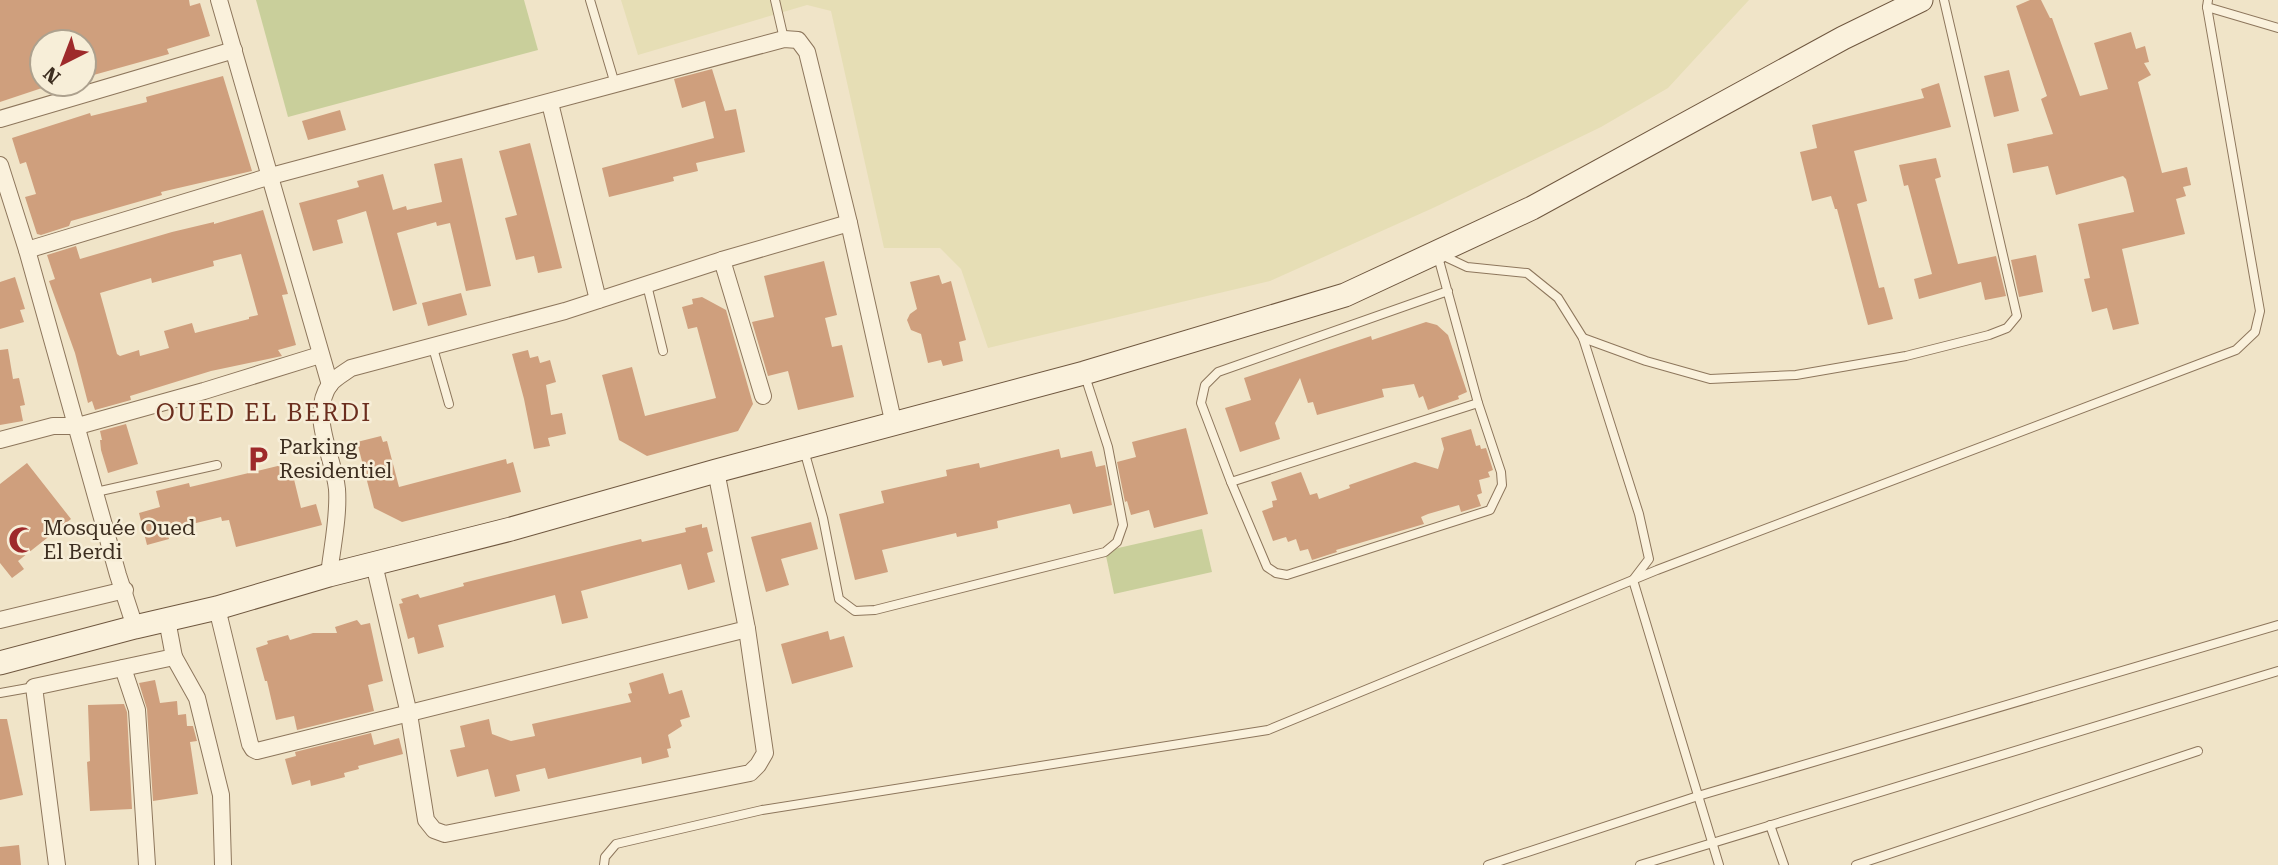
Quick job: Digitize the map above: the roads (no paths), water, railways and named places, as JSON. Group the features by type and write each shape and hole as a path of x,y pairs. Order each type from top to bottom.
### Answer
{"main road":[{"path":"0,663 135,626 217,608 329,575 511,529 716,471 894,425 1084,373 1345,295 1532,208 1843,38 1921,0"}],"street":[{"path":"219,0 330,384"},
{"path":"27,250 271,176 784,38 798,40 807,52 894,425"},
{"path":"0,119 234,50"},
{"path":"550,103 598,300"},
{"path":"0,165 135,626"},
{"path":"329,575 337,488 324,436 323,400 330,384 351,368 433,348 598,300 849,223"},
{"path":"722,260 763,396"},
{"path":"0,440 53,426 78,426 320,355"},
{"path":"374,565 409,714 426,820 434,830 445,834 750,773 765,753 747,629 716,471"},
{"path":"0,620 125,590"},
{"path":"217,608 253,749 257,751 747,629"},
{"path":"167,620 174,657 197,698 221,795 223,865"},
{"path":"57,865 34,687 174,657"},
{"path":"123,668 138,710 147,865"}],"lane":[{"path":"590,0 615,85"},
{"path":"775,0 784,38"},
{"path":"1583,338 1710,379 1810,372 1906,356 2007,328 2017,316 1944,0"},
{"path":"604,865 605,857 617,844 762,810 1268,730 1633,580 2236,350 2255,332 2260,311 2208,4 2278,28"},
{"path":"1437,253 1448,291 1478,403 1501,472 1502,485 1490,510 1287,575 1266,567 1201,402 1205,385 1218,372 1448,291"},
{"path":"1437,253 1467,267 1527,274 1558,298 1583,338 1639,514 1649,559 1633,580"},
{"path":"647,285 663,351"},
{"path":"433,348 449,404"},
{"path":"804,448 839,599 855,611 875,610 1105,552 1116,542 1124,525 1108,447 1084,373"},
{"path":"1231,482 1478,403"},
{"path":"96,492 217,465"},
{"path":"1633,580 1719,865"},
{"path":"1488,865 1698,796 2278,625"},
{"path":"1640,865 2278,671"},
{"path":"0,693 34,687"},
{"path":"1856,865 2198,751"},
{"path":"1770,825 1784,865"}],"place":[{"name":"Parking Residentiel","path":"258,459"},
{"name":"Mosquée Oued El Berdi","path":"22,540"}],"district":[{"name":"OUED EL BERDI","path":"264,413"}]}
